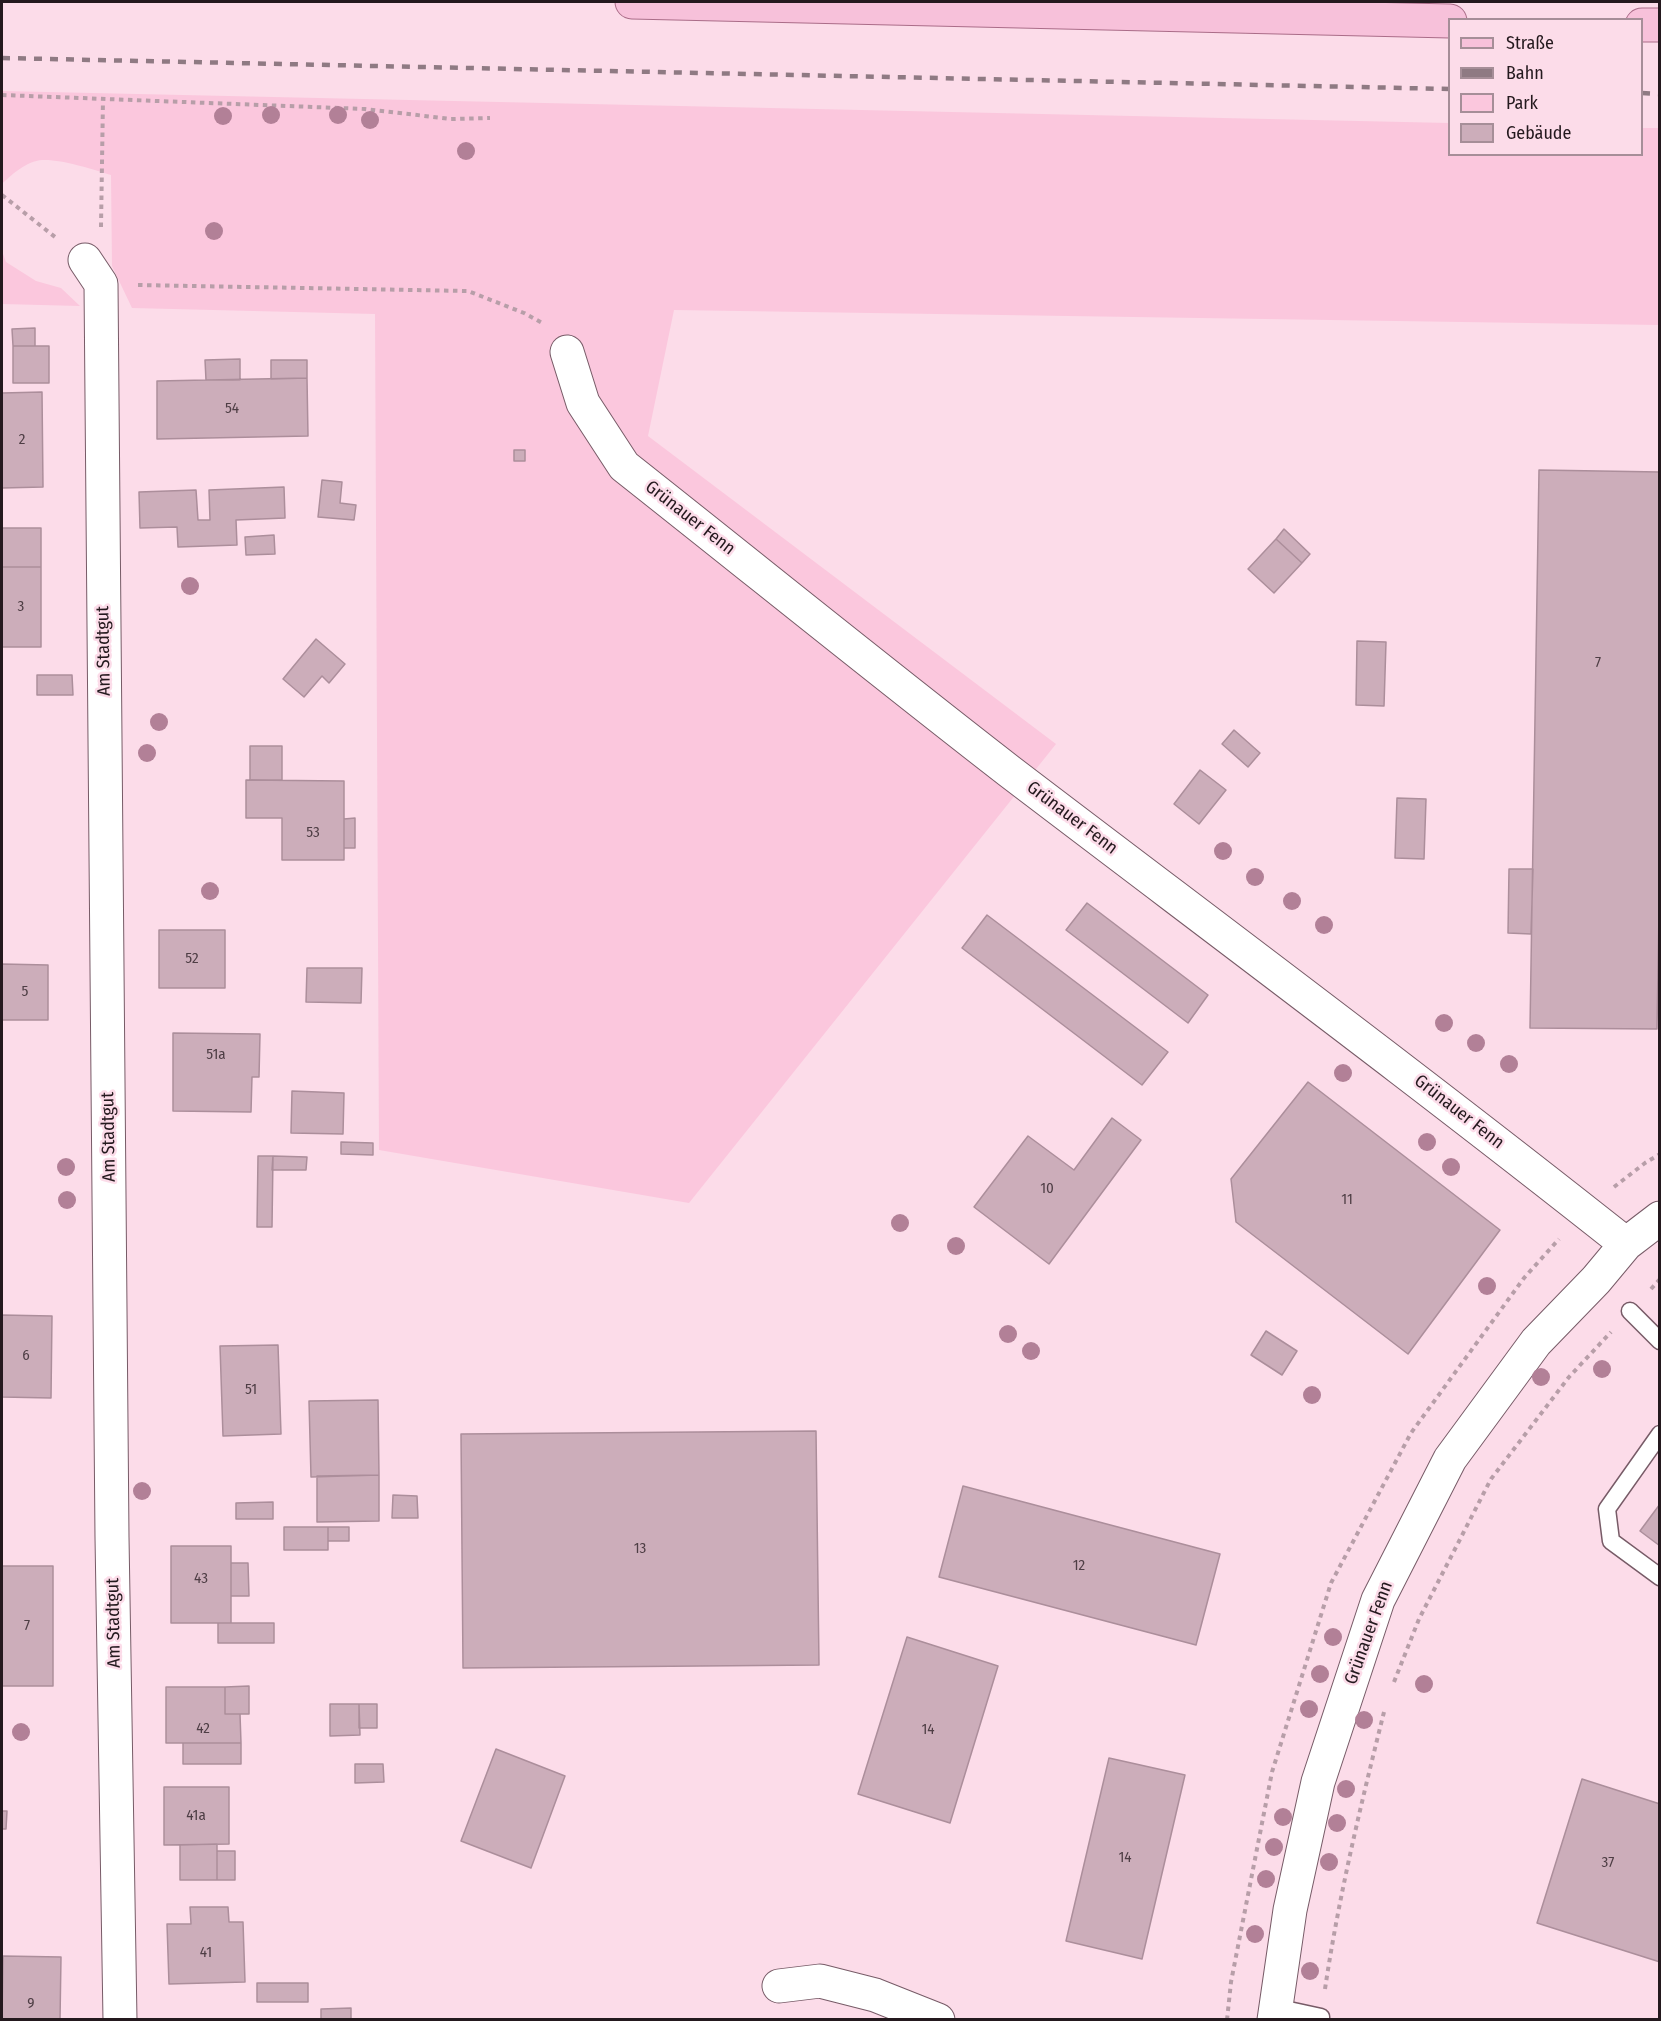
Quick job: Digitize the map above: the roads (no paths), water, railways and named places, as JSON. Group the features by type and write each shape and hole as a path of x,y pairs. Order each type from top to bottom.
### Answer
{"main road":[{"path":"632,2 1448,21"},
{"path":"1643,25 1659,25"}],"street":[{"name":"Am Stadtgut","path":"93,272 120,2019"},
{"name":"Grünauer Fenn","path":"567,352 583,403 624,466 1006,768 1538,1173 1626,1244"},
{"name":"Grünauer Fenn","path":"1274,2013 1290,1910 1318,1782 1378,1600 1450,1459 1536,1342 1596,1280 1626,1244 1659,1218"},
{"path":"779,1986 820,1982 875,1995 938,2019"}],"lane":[{"path":"1630,1311 1659,1341"},
{"path":"1659,1434 1607,1509 1611,1541 1659,1577"},
{"path":"1274,2013 1321,2017"}],"railway":[{"path":"2,58 1448,89"},
{"path":"1643,93 1660,94"}]}
